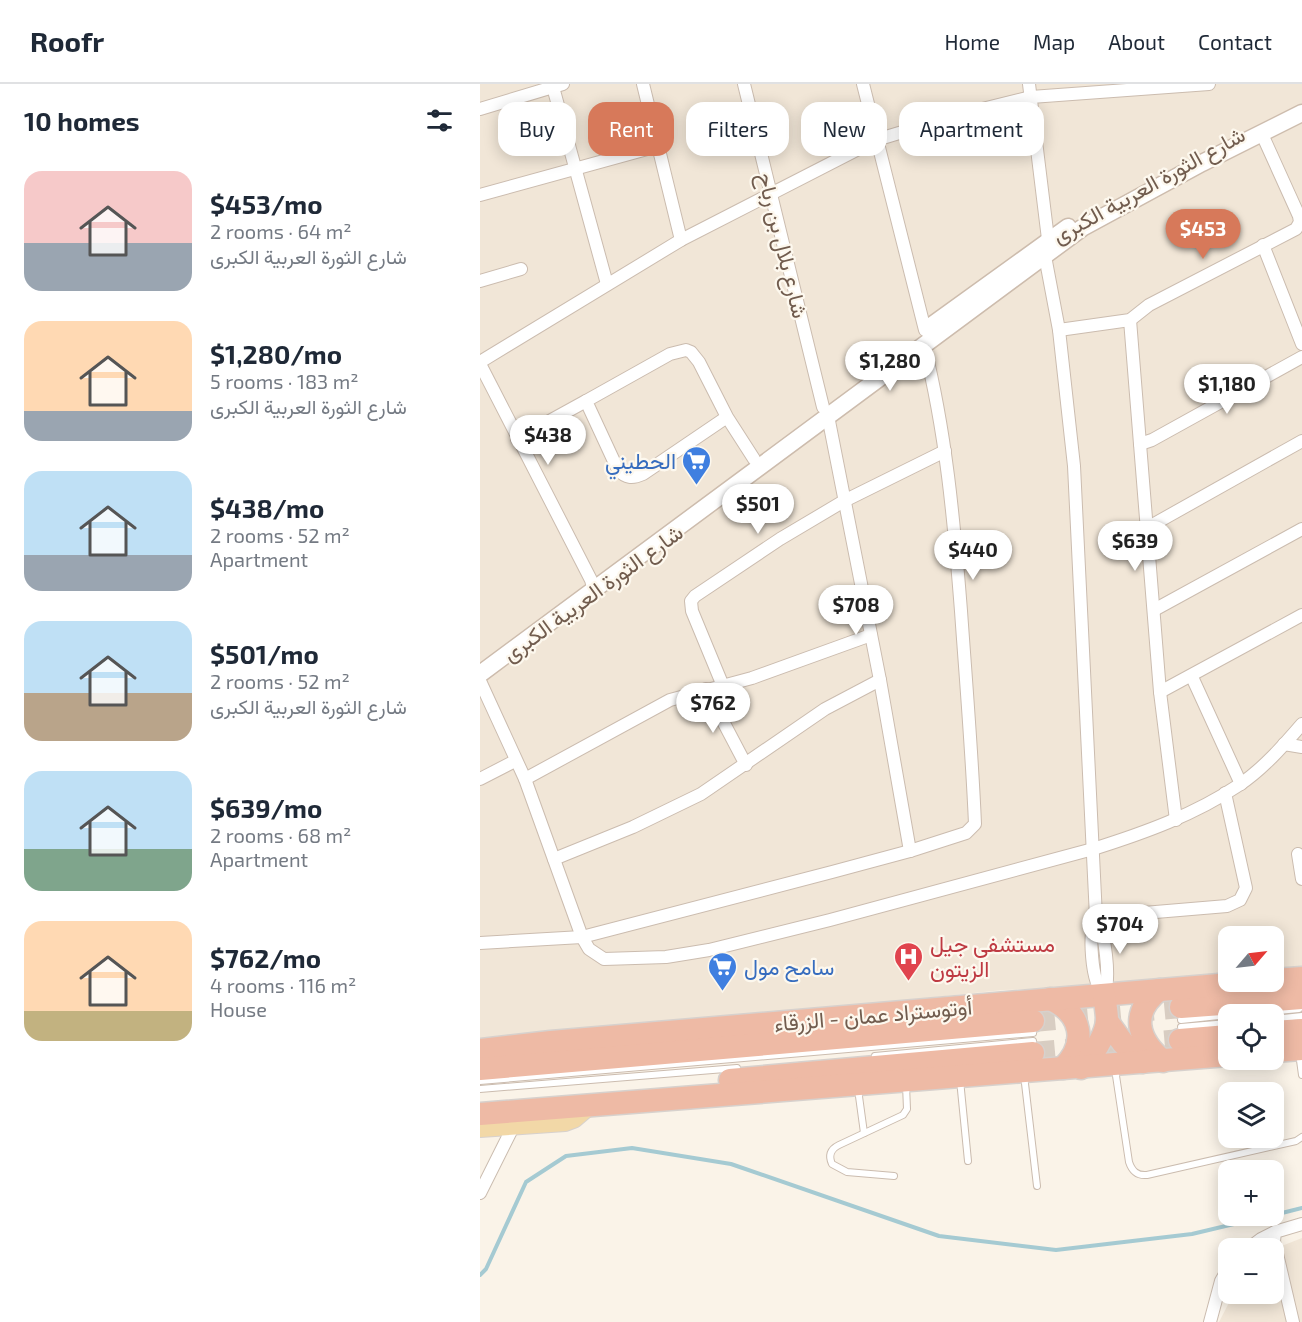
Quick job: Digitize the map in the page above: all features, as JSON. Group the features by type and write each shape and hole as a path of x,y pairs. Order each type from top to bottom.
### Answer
{"highway":[{"path":"1284,979 1302,978"},
{"name":"أوتوستراد عمان - الزرقاء","path":"480,1050 1218,985"},
{"path":"1153,1062 1141,1033 1140,1021 1143,1008 1159,990"},
{"path":"1072,1068 1097,1046 1107,1021 1104,995"},
{"path":"1181,1023 1302,998"},
{"path":"1050,999 1061,1004 1070,1012 1077,1023 1079,1036 1077,1048 1071,1059 1072,1068"},
{"path":"1107,1021 1123,1043 1153,1062"},
{"path":"1181,1023 1218,1033"},
{"path":"1284,1036 1301,1043"},
{"path":"1284,1049 1301,1043"},
{"name":"أوتوستراد عمان - الزرقاء","path":"480,1068 1031,1044 1072,1068 1218,1056"},
{"name":"أوتوستراد عمان - الزرقاء","path":"480,1114 960,1077 1031,1044"},
{"name":"أوتوستراد عمان - الزرقاء","path":"480,1101 1031,1044"}],"main road":[{"name":"شارع الثورة العربية الكبرى","path":"480,660 592,586 1120,195 1302,103"},
{"name":"شارع الثورة العربية الكبرى","path":"1047,247 1302,113"},
{"name":"شارع الثورة العربية الكبرى","path":"480,674 754,459 826,411"},
{"path":"480,1127 565,1121 573,1118 586,1107"}],"street":[{"path":"643,84 647,102"},
{"name":"شارع بلال بن رباح","path":"744,84 826,411 880,680 910,850"},
{"path":"863,84 867,102"},
{"path":"887,137 1030,90 1209,84"},
{"path":"480,109 558,86 575,168 607,284"},
{"path":"1030,90 1047,247 1059,330 1077,507 1096,917 1102,932 1107,975 1104,995"},
{"path":"1059,330 1130,320 1149,306 1296,229 1300,222 1297,210 1262,132"},
{"path":"480,195 620,156"},
{"path":"660,156 681,240"},
{"path":"592,586 480,363 681,240 844,156"},
{"path":"480,943 582,937 910,850 966,832 975,824 957,561 945,451 925,338 880,156"},
{"path":"1263,245 1302,345"},
{"path":"480,281 521,269"},
{"path":"1130,320 1160,692 1176,820"},
{"path":"517,439 670,354 686,350 691,352 699,362 727,417 754,459"},
{"path":"1140,444 1152,440 1302,357"},
{"path":"586,401 618,470 632,478 643,474 727,417"},
{"path":"1147,528 1302,441"},
{"path":"723,686 692,611 691,601 780,539 844,501 945,451"},
{"path":"1154,610 1302,530"},
{"path":"1160,692 1302,615"},
{"path":"525,779 654,707 679,696 723,686 797,663 871,635"},
{"path":"1192,676 1241,784"},
{"path":"554,860 633,827 701,794 825,709 880,680"},
{"path":"480,681 525,779 582,937 589,949 604,959 666,957 709,950 1093,849 1152,830 1176,820 1241,784 1302,724"},
{"path":"706,690 746,765"},
{"path":"1284,744 1302,747"},
{"path":"480,779 515,761"},
{"path":"1096,917 1227,906 1240,900 1246,888 1225,793"},
{"path":"1298,854 1302,879"},
{"path":"480,1193 514,1125"},
{"path":"1266,1238 1275,1232 1302,1224"},
{"path":"1275,1232 1274,1241 1293,1322"},
{"path":"1210,1322 1218,1292"}],"lane":[{"path":"1284,1011 1302,1009"},
{"path":"1284,1018 1302,1016"},
{"path":"1181,1023 1218,1017"},
{"path":"1181,1023 1218,1023"},
{"path":"1301,1043 1302,1075"},
{"path":"866,1057 1031,1044"},
{"path":"480,1081 1031,1044"},
{"path":"1031,1044 1037,1186"},
{"path":"1114,1065 1129,1162 1137,1174 1147,1175 1296,1141 1302,1137"},
{"path":"480,1089 748,1068"},
{"path":"960,1077 968,1161"},
{"path":"894,1176 847,1172 832,1164 830,1155 835,1147 906,1113 908,1105 906,1082"},
{"path":"858,1085 864,1133"}],"shaded area":[{"path":"480,84 1302,84 1302,979 1284,980 1284,926 1218,926 1218,982 1003,990 480,1044"},
{"path":"1302,1238 1302,1322 1219,1322 1228,1304 1284,1304 1284,1245"}],"waterway":[{"path":"480,1275 486,1269 526,1182 566,1156 632,1148 731,1164 939,1236 1056,1250 1192,1234 1226,1226"},
{"path":"1284,1212 1302,1208"}],"tunnel":[{"path":"1033,1021 1181,1007"},
{"path":"1033,1053 1180,1040"}],"place":[{"name":"الحطيني","path":"697,486"},
{"name":"مستشفى جيل الزيتون","path":"909,982"},
{"name":"سامح مول","path":"723,992"}]}
